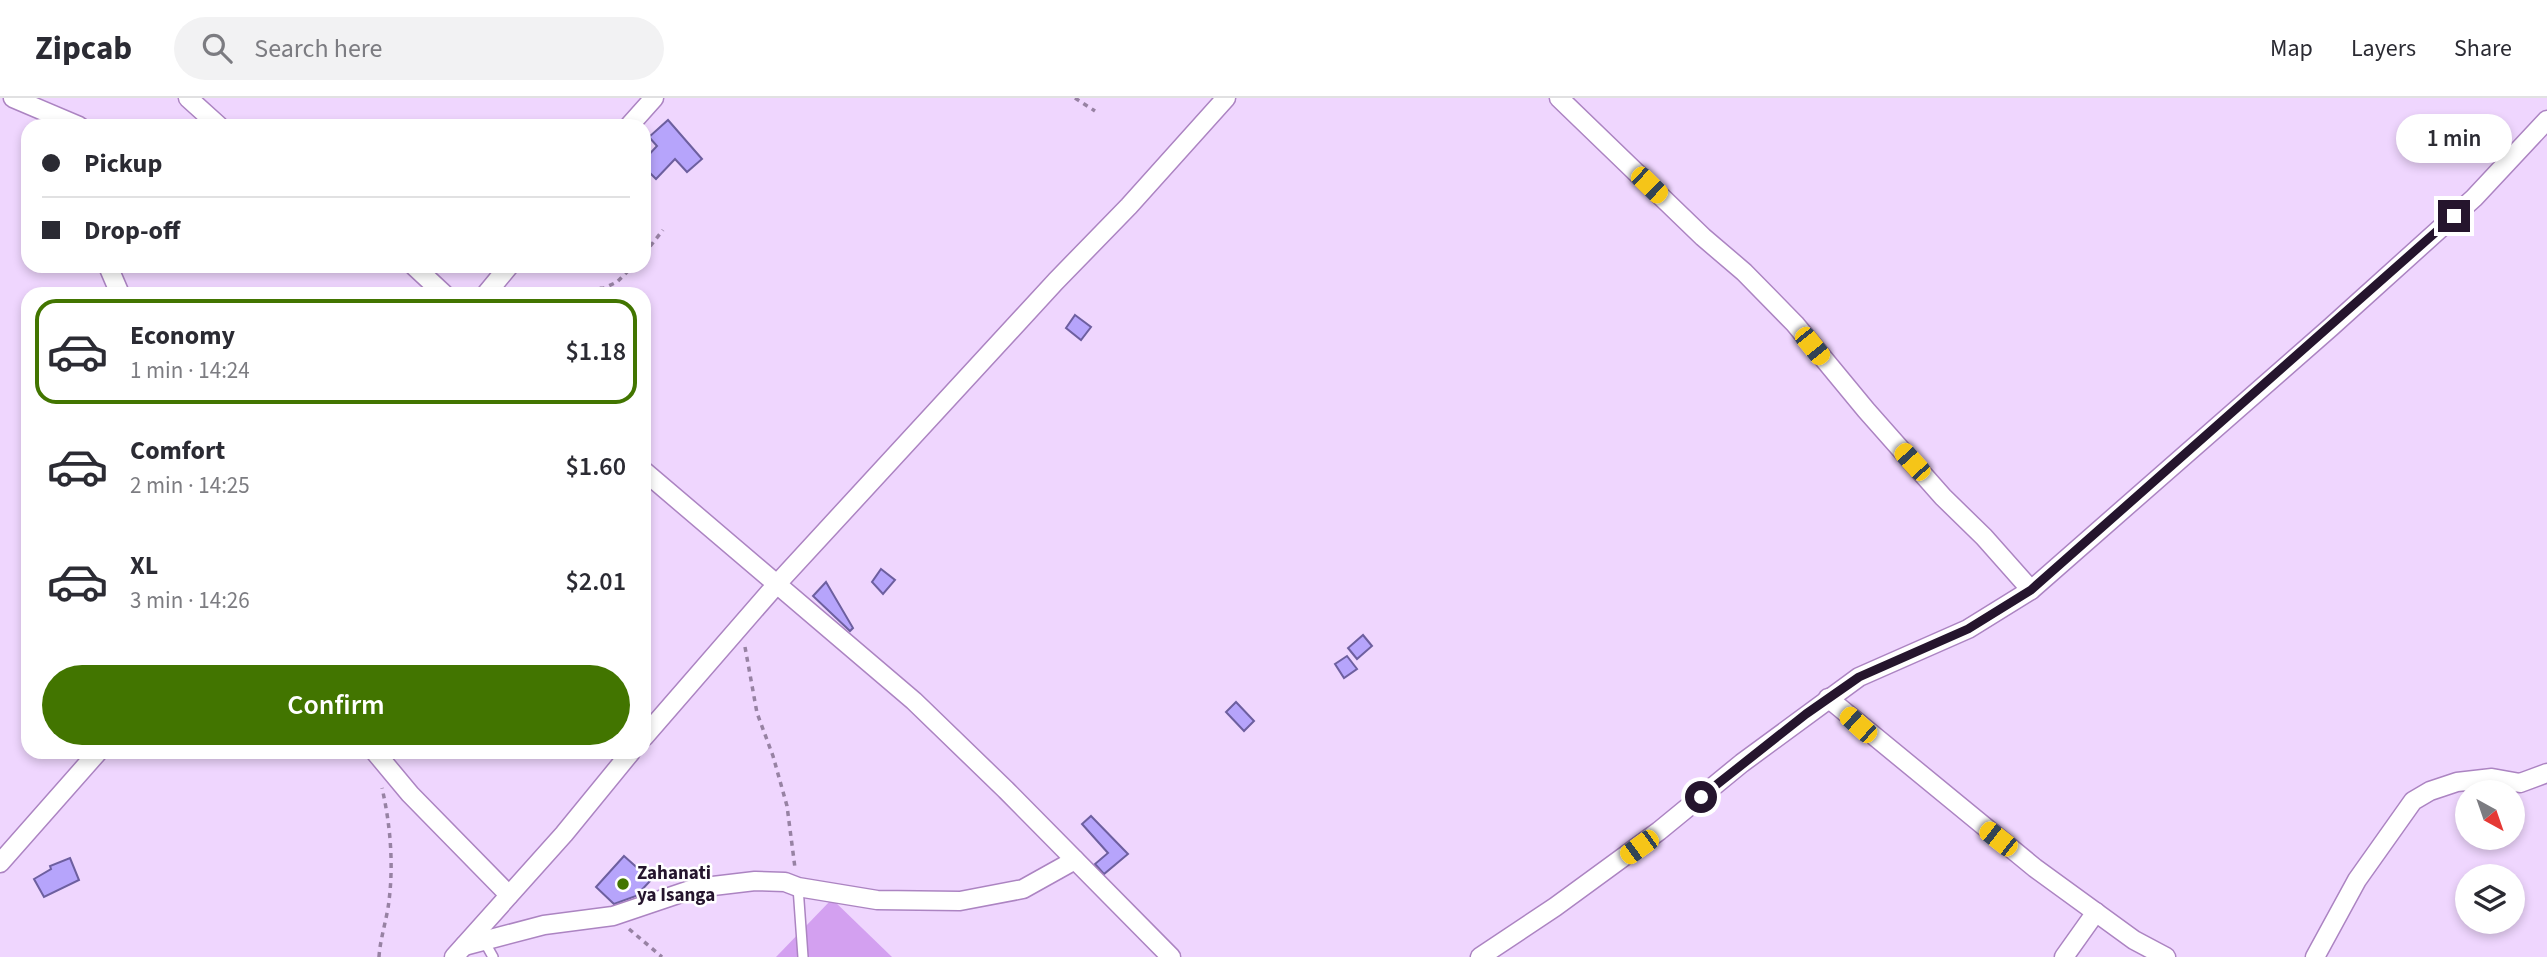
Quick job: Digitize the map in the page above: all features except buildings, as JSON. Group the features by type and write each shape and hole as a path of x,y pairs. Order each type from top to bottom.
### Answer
{"street":[{"path":"0,107 12,98 62,119"},
{"path":"188,98 211,119"},
{"path":"635,119 654,98"},
{"path":"651,729 776,585 1226,98"},
{"path":"1559,98 1703,237 1744,272 1795,324 1900,449 2031,590"},
{"path":"1480,957 1649,839 1742,763 1859,677 1968,629 2031,590 2474,198 2547,120"},
{"path":"422,273 436,287"},
{"path":"492,287 503,273"},
{"path":"651,477 914,701 1171,957"},
{"path":"1828,698 1980,825 2134,940 2166,957"},
{"path":"0,863 91,759"},
{"path":"381,759 411,794 509,895"},
{"path":"459,951 564,834 625,759"},
{"path":"2315,957 2357,880 2413,801 2422,794 2456,782 2492,778 2520,783 2547,773"},
{"path":"459,951 484,941 544,925 610,917 696,888 755,881 785,882 798,887 877,901 960,901 1023,889 1075,860"},
{"path":"2064,957 2096,912"}],"lane":[{"path":"798,887 803,957"},
{"path":"484,941 493,957"}],"path":[{"path":"1075,98 1096,111"},
{"path":"651,245 663,230"},
{"path":"606,287 617,282 626,273"},
{"path":"741,625 757,713 787,806 798,887"},
{"path":"379,779 386,806 391,853 388,905 379,957"},
{"path":"610,917 635,933 662,957"}],"shaded area":[{"path":"832,899 892,957 776,957"}],"place":[{"name":"Zahanati ya Isanga","path":"623,884"}],"route":[{"path":"1701,797 1806,714 1859,677 1968,629 2031,590 2454,216"}]}
